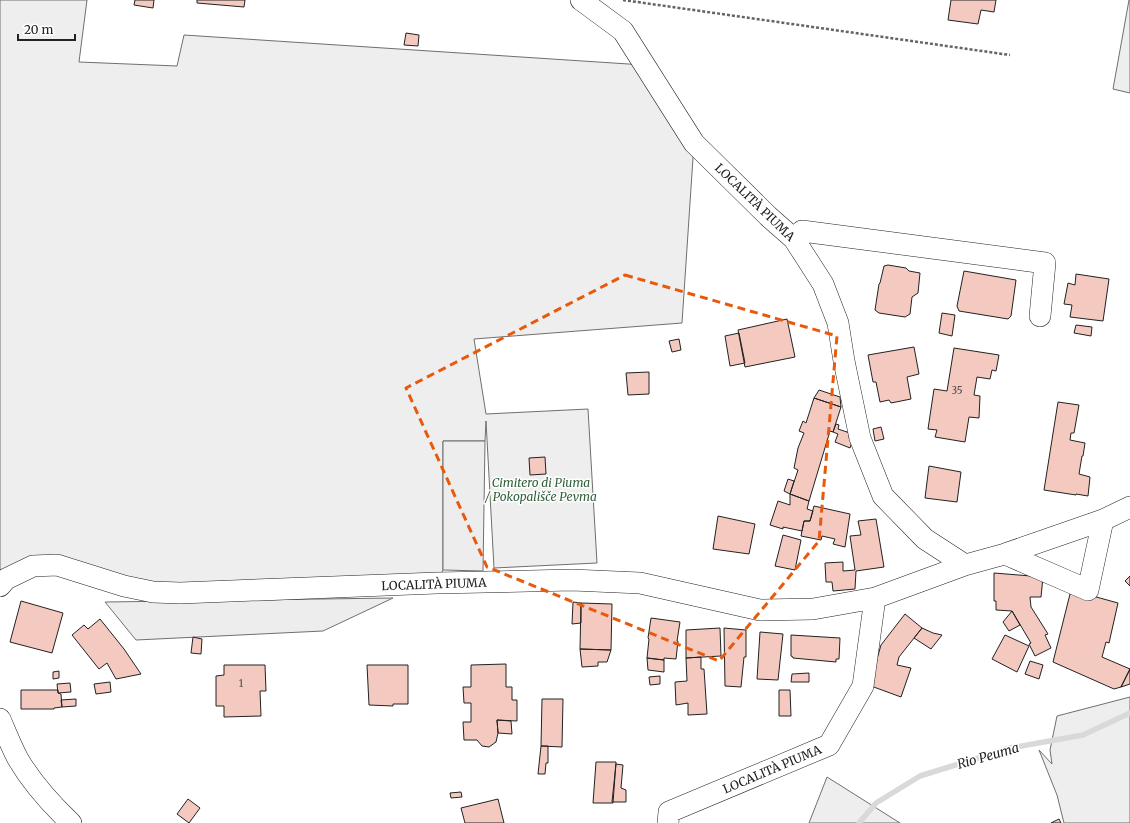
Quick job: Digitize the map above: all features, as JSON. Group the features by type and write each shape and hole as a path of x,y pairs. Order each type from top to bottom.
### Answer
{"street":[{"name":"LOCALITÀ PIUMA","path":"581,0 623,31 694,143 768,216 794,239 823,284 838,323 844,361 860,438 884,496 925,539 965,565"},
{"path":"794,239 802,231 1045,263 1040,316"},
{"name":"LOCALITÀ PIUMA","path":"0,586 6,579 33,566 57,565 124,586 153,592 180,593 437,583 572,580 640,583 760,610 813,609 875,598 965,565 1005,554 1103,520 1130,507"},
{"path":"1005,554 1088,590 1103,520"},
{"name":"LOCALITÀ PIUMA","path":"668,823 669,812 829,745 863,686 875,598"},
{"path":"0,719 27,774 53,806 72,823"}],"path":[{"path":"622,0 1010,55"}],"highlighted area":[{"path":"625,275 837,336 819,541 719,661 487,567 406,388"}],"green space":[{"name":"Cimitero di Piuma / Pokopališče Pevma","path":"0,0 87,0 79,62 177,66 184,35 644,65 694,143 682,323 474,339 486,414 588,409 597,563 494,568 486,421 485,441 443,441 443,570 437,583 180,593 57,565 0,586"},
{"path":"1130,0 1130,93 1113,89"},
{"path":"1130,697 1130,823 1064,823 1057,795 1039,750 1052,764 1050,750 1057,716"},
{"path":"827,777 900,823 809,823"}],"shaded area":[{"path":"443,441 485,441 483,571 443,570"},
{"path":"393,598 323,631 136,640 105,602"}],"building":[{"path":"135,0 154,0 153,8 134,5"},
{"path":"197,0 245,0 244,7 197,3"},
{"path":"951,0 996,0 994,12 981,10 978,24 948,20"},
{"path":"406,33 419,35 418,46 404,45"},
{"path":"888,265 906,268 909,271 920,273 918,293 912,297 910,314 905,317 879,313 875,310 879,284 884,266"},
{"path":"964,271 1016,280 1011,316 1008,319 959,311 957,306"},
{"path":"1076,274 1109,279 1103,321 1070,317 1072,305 1064,304 1068,283 1075,285"},
{"path":"942,313 955,315 952,336 939,333"},
{"path":"787,319 795,357 745,367 738,330"},
{"path":"1076,325 1092,327 1091,336 1074,333"},
{"path":"739,333 745,363 730,366 725,336"},
{"path":"679,339 681,350 672,352 669,341"},
{"path":"914,347 919,374 907,377 911,399 891,403 889,400 880,402 876,382 873,382 868,355"},
{"path":"954,348 999,355 996,371 992,370 990,379 977,377 974,395 980,396 979,418 969,417 965,442 935,437 937,430 928,429 934,389 947,391"},
{"path":"649,372 649,394 628,395 626,373"},
{"path":"819,390 840,397 841,407 814,398"},
{"path":"814,398 841,407 833,432 830,431 809,501 790,494 798,470 794,468 798,448 804,433 799,431 803,421 806,423"},
{"path":"1058,402 1079,405 1074,433 1071,433 1070,440 1085,443 1079,474 1090,477 1088,496 1044,490"},
{"path":"836,424 839,425 838,429 850,433 849,438 853,439 850,448 835,442 838,434 833,432"},
{"path":"881,427 884,439 875,441 873,429"},
{"path":"545,457 546,474 530,475 529,458"},
{"path":"929,466 961,472 957,502 925,498"},
{"path":"788,479 794,481 790,494 784,491"},
{"path":"790,494 809,501 807,509 813,511 810,521 804,521 802,531 783,527 783,529 770,525 778,501 790,505"},
{"path":"814,506 850,514 845,547 833,544 835,539 822,536 821,540 801,536 804,521 810,521"},
{"path":"718,516 755,524 749,554 713,549"},
{"path":"876,519 884,567 856,571 855,589 833,591 832,582 826,582 825,563 843,562 843,571 855,570 850,536 861,535 858,521"},
{"path":"783,535 801,540 795,570 775,566"},
{"path":"994,573 1043,577 1041,597 1030,597 1031,607 1048,634 1045,635 1051,648 1035,656 1029,644 1031,643 1012,611 996,610 996,601 994,601"},
{"path":"1130,576 1130,586 1125,581"},
{"path":"1071,590 1118,603 1109,643 1106,642 1102,657 1130,669 1121,687 1114,689 1053,662"},
{"path":"21,601 63,613 52,653 10,642"},
{"path":"573,602 581,603 581,623 572,624"},
{"path":"581,603 612,604 611,650 580,649"},
{"path":"1012,611 1020,625 1009,631 1003,622"},
{"path":"905,614 922,628 899,657 897,665 911,668 901,697 871,686 881,645"},
{"path":"651,618 680,622 676,659 664,658 664,660 647,658"},
{"path":"100,619 124,649 141,674 116,679 107,663 99,669 72,635 84,625 88,629"},
{"path":"720,628 721,656 686,658 686,630"},
{"path":"724,628 746,630 746,657 744,657 741,687 725,686"},
{"path":"922,628 942,635 931,649 914,638"},
{"path":"760,632 783,634 778,680 757,679"},
{"path":"791,635 840,638 839,659 836,659 836,662 793,658 791,656"},
{"path":"1005,635 1029,646 1017,672 992,659"},
{"path":"193,637 202,639 201,654 191,653"},
{"path":"580,649 611,650 607,662 598,662 598,666 582,667"},
{"path":"701,657 701,669 704,669 707,714 688,715 688,703 676,705 675,682 687,681 686,658"},
{"path":"647,658 664,660 664,672 648,670"},
{"path":"1030,661 1043,665 1039,679 1025,674"},
{"path":"506,664 506,687 512,687 512,700 517,700 517,721 497,720 498,733 496,742 489,747 482,746 477,740 464,740 463,722 471,722 471,703 464,703 463,687 471,687 471,665"},
{"path":"224,665 265,665 266,691 260,691 261,716 224,717 224,706 216,706 216,676 224,675"},
{"path":"367,665 408,665 408,704 393,704 393,706 369,705"},
{"path":"1130,669 1130,684 1121,687"},
{"path":"59,671 59,678 53,679 53,672"},
{"path":"809,673 809,682 791,682 792,674"},
{"path":"660,676 660,684 650,685 649,677"},
{"path":"110,682 111,692 96,694 94,684"},
{"path":"70,683 71,692 58,693 57,684"},
{"path":"21,690 58,690 58,693 61,694 62,707 54,709 21,709"},
{"path":"779,690 790,690 791,716 779,716"},
{"path":"76,699 76,706 62,707 61,700"},
{"path":"542,699 563,699 562,747 541,746"},
{"path":"497,720 511,721 512,734 498,733"},
{"path":"541,746 548,746 548,763 546,763 545,774 538,774"},
{"path":"596,762 616,762 613,803 593,803"},
{"path":"616,764 623,765 621,788 626,790 626,802 612,802"},
{"path":"461,792 462,797 451,798 450,793"},
{"path":"188,799 200,808 189,823 177,814"},
{"path":"498,799 504,823 465,823 461,808"},
{"path":"1059,819 1061,823 1051,823"}],"waterway":[{"name":"Rio Peuma","path":"859,823 876,803 920,776 1010,748 1083,735 1130,713"}]}
